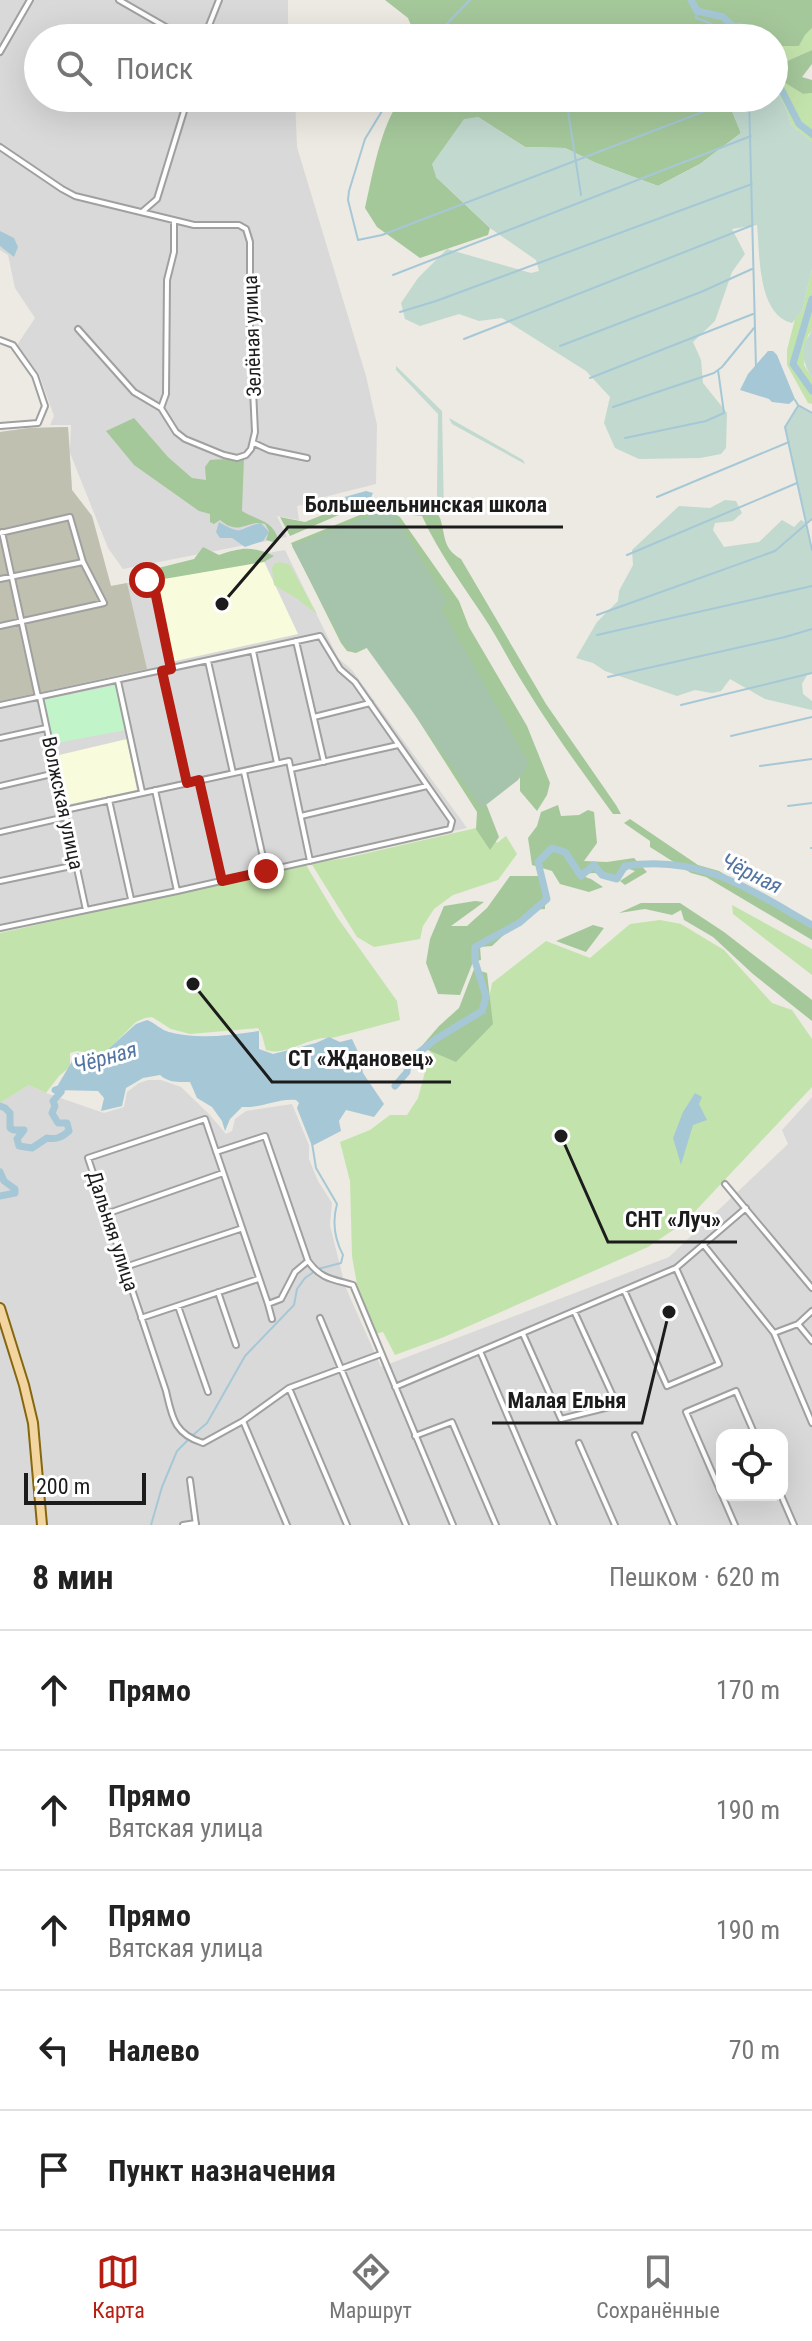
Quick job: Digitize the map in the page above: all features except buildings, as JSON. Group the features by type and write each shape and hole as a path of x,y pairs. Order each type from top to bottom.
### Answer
{"main road":[{"path":"0,1308 33,1423 42,1525"}],"street":[{"path":"0,52 30,0"},
{"path":"119,0 161,24"},
{"path":"210,24 219,0"},
{"path":"142,212 157,199 184,112"},
{"path":"0,147 67,192 174,220 174,252 167,280 166,394 161,408"},
{"name":"Зелёная улица","path":"174,220 194,225 243,227 248,232 253,445"},
{"path":"78,329 134,392 161,408 180,436 237,458 246,455 253,445 307,458"},
{"path":"0,340 13,345 35,376 45,406 38,423 0,426"},
{"path":"0,626 104,603 83,562 70,517 1,533"},
{"name":"Волжская улица","path":"1,533 86,910"},
{"path":"0,579 83,562"},
{"path":"155,591 171,669"},
{"path":"0,705 320,636 340,669 355,682 452,821 450,829 0,928"},
{"path":"296,641 324,762"},
{"path":"253,651 277,763"},
{"path":"208,661 233,773"},
{"path":"162,671 187,783"},
{"path":"118,681 142,793"},
{"path":"314,717 370,703"},
{"path":"0,738 46,728"},
{"path":"291,769 399,745"},
{"path":"65,810 289,761 310,861"},
{"path":"244,770 266,871"},
{"path":"0,786 56,773"},
{"path":"199,780 222,881"},
{"path":"301,816 427,786"},
{"path":"155,790 177,891"},
{"path":"109,800 132,900"},
{"path":"0,832 66,817"},
{"path":"0,881 77,865"},
{"name":"Дальняя улица","path":"243,1421 203,1443 195,1441 174,1423 88,1158 205,1119 272,1319"},
{"path":"216,1152 265,1136 308,1261 315,1271 325,1277 353,1285 453,1525"},
{"path":"106,1214 223,1173"},
{"path":"725,1184 812,1288"},
{"path":"395,1387 676,1268 746,1208"},
{"path":"125,1267 241,1228"},
{"path":"703,1244 774,1333 812,1423"},
{"path":"268,1304 281,1299 295,1272 308,1261"},
{"path":"624,1290 667,1386 719,1364 676,1268"},
{"path":"141,1318 258,1279"},
{"path":"218,1292 236,1345"},
{"path":"178,1306 208,1392"},
{"path":"522,1333 561,1419 617,1405 574,1311"},
{"path":"774,1333 798,1324 812,1311"},
{"path":"320,1318 406,1525"},
{"path":"798,1324 812,1341"},
{"path":"480,1351 554,1525"},
{"path":"287,1525 243,1421 289,1388 381,1354"},
{"path":"289,1388 347,1525"},
{"path":"716,1481 686,1412 736,1391 752,1429"},
{"path":"415,1436 452,1422 496,1525"},
{"path":"635,1435 674,1525"},
{"path":"579,1443 615,1525"},
{"path":"183,1525 196,1524 190,1480"},
{"path":"725,1501 735,1525"},
{"path":"784,1501 794,1525"}],"shaded area":[{"path":"0,0 288,0 288,24 24,24 24,112 296,112 297,147 366,376 377,425 376,484 297,506 299,520 277,516 287,537 123,569 108,548 70,453 72,490 92,516 111,586 151,579 151,574 285,550 338,658 352,670 467,828 0,931 0,432 68,427 70,449 71,425 50,425 54,416 39,374 17,345 35,318 15,288 8,255 0,250"},
{"path":"732,112 788,112 791,125 812,142 812,269 802,311 792,323 772,308 766,296 757,225 732,229 745,254 732,272 715,321 693,342 701,360 703,383 727,413 726,448 721,454 700,458 639,459 615,448 604,423 610,397 586,371 502,318 479,321 459,314 420,326 405,319 401,303 418,278 447,249 531,273 539,271 536,260 490,228 436,177 432,164 464,119 478,117 525,147 565,148 658,186 700,164 741,133"},
{"path":"812,331 812,378 804,355"},
{"path":"396,366 442,411 444,515 437,495 438,414 396,370"},
{"path":"798,405 812,413 812,519 806,524 812,550 812,673 802,684 803,694 812,701 812,710 765,699 730,679 721,691 695,690 677,696 576,658 597,622 618,601 619,591 633,565 632,550 679,506 710,508 725,500 736,501 742,513 733,521 715,523 713,530 724,547 759,542 782,520 794,527 801,520 806,523 785,427"},
{"path":"449,418 523,460 525,464 452,424"},
{"path":"68,427 72,490 92,516 111,586 127,583 147,669 0,701 0,432"},
{"path":"390,508 447,602 441,608 529,764 518,780 482,808 366,647 354,651 346,648 292,546"},
{"path":"261,555 298,634 171,662 154,575"},
{"path":"127,739 137,790 66,805 55,756"},
{"path":"148,1080 161,1080 181,1087 226,1134 232,1131 235,1119 246,1111 292,1104 309,1145 309,1159 332,1203 330,1225 345,1286 381,1367 669,1257 788,1144 782,1130 812,1097 812,1525 0,1525 0,1103 29,1085 104,1113 124,1107 127,1092"}],"green space":[{"path":"385,0 812,0 812,28 799,46 788,46 788,24 410,24 408,18"},
{"path":"812,28 812,50 788,61 788,46 799,46"},
{"path":"812,50 812,64 802,77 812,80 812,93 803,94 788,85 788,61"},
{"path":"788,85 803,94 812,93 812,142 791,125 788,112"},
{"path":"393,112 732,112 741,133 700,164 658,186 565,148 525,147 478,117 436,177 490,228 488,235 420,258 377,227 365,208"},
{"path":"812,269 812,331 808,335 804,365 812,378 812,404 808,403 787,365 787,350 795,319 802,311"},
{"path":"134,418 168,457 192,478 206,480 205,467 210,460 244,458 242,511 268,524 278,539 273,542 266,540 269,531 265,524 233,527 220,520 214,524 210,522 210,514 199,511 134,465 106,431"},
{"path":"406,501 417,506 428,501 440,518 448,546 461,559 546,704 621,814 613,814 557,736 445,559 422,516 413,515"},
{"path":"382,506 400,517 459,601 469,627 527,726 550,783 537,811 520,791 520,769 445,745 487,806 499,837 490,850 476,829 477,812 371,646 356,653 347,651 341,643 291,543"},
{"path":"342,507 341,514 290,536 280,517 305,522"},
{"path":"203,547 219,555 247,549 274,556 264,562 164,579 158,568 194,559"},
{"path":"280,562 290,565 317,614 274,585 272,568"},
{"path":"117,685 126,730 51,744 42,700"},
{"path":"558,805 561,816 579,815 588,810 594,812 597,843 584,861 634,858 647,872 625,885 620,881 635,871 629,869 609,880 595,873 577,874 603,887 589,892 560,884 552,871 532,865 528,838 537,826 541,812"},
{"path":"630,819 698,865 719,871 812,927 812,940 650,847 650,841 624,823"},
{"path":"476,828 486,829 497,843 506,836 517,854 498,880 453,895 434,909 423,926 420,939 374,947 357,937 311,863 346,858"},
{"path":"306,865 337,917 397,1001 400,1020 274,1051 266,1050 258,1028 190,1034 171,1029 152,1017 145,1018 136,1022 101,1054 70,1053 70,1067 46,1093 29,1085 0,1103 0,933"},
{"path":"510,876 544,876 545,909 530,910 492,946 480,947 481,960 473,962 460,995 438,994 426,963 430,939 444,906 484,902 451,926 467,926 487,908"},
{"path":"641,903 680,903 724,932 812,1000 812,1021 713,937 684,920 681,910 672,915 645,909 619,913"},
{"path":"732,905 812,949 812,975 733,914"},
{"path":"660,920 681,924 724,950 772,1003 792,1010 812,1039 812,1087 685,1222 648,1247 444,1337 395,1355 383,1332 375,1334 358,1290 352,1256 350,1181 340,1142 370,1130 390,1115 407,1115 418,1098 432,1046 487,1009 492,983 546,941 590,958 630,924"},
{"path":"593,925 604,928 586,952 556,941"},
{"path":"474,969 487,973 493,1024 456,1062 421,1047 459,1008"}],"water":[{"path":"0,231 14,238 18,247 14,257 0,246"},
{"path":"768,351 777,355 795,399 789,404 772,402 740,390 748,374"},
{"path":"366,491 373,493 370,500 345,506 340,502 330,505 341,498"},
{"path":"219,522 237,530 261,523 269,532 263,541 245,547 232,538 220,538 216,532"},
{"path":"147,1020 166,1031 192,1036 259,1031 259,1049 273,1054 329,1037 340,1042 352,1039 363,1073 384,1104 374,1117 346,1110 339,1121 341,1131 312,1146 296,1100 242,1107 230,1119 225,1131 212,1107 197,1098 190,1082 170,1081 160,1075 143,1078 126,1088 122,1106 101,1111 104,1098 98,1091 55,1090 77,1053 84,1057 98,1055 104,1063 108,1061 104,1053 136,1024"},
{"path":"695,1093 702,1097 699,1104 707,1120 693,1125 681,1165 673,1138 683,1112"}],"waterway":[{"path":"447,24 470,0"},
{"path":"691,0 697,11 723,17 731,24"},
{"path":"697,11 696,18 711,24"},
{"path":"788,103 799,124 812,134"},
{"path":"381,112 365,139 349,191 348,200 358,240 382,235 703,112"},
{"path":"568,112 581,195"},
{"path":"749,112 756,368"},
{"path":"393,275 751,136"},
{"path":"400,312 752,184"},
{"path":"464,339 753,225"},
{"path":"560,346 752,269"},
{"path":"812,299 793,364 812,391"},
{"path":"590,378 753,314"},
{"path":"613,407 714,373 754,328"},
{"path":"625,438 706,421 724,413 718,370"},
{"path":"795,400 812,413"},
{"path":"798,406 785,427 812,550"},
{"path":"657,497 789,442"},
{"path":"627,555 797,483"},
{"path":"597,615 775,551 812,519"},
{"path":"597,635 812,586"},
{"path":"608,677 812,629"},
{"path":"681,705 812,673"},
{"path":"731,736 812,717"},
{"path":"760,766 812,759"},
{"path":"788,806 812,803"},
{"name":"Чёрная","path":"395,1086 407,1072 408,1061 436,1039 482,1011 486,997 475,961 475,947 519,923 547,899 538,862 552,848 565,852 581,876 594,865 602,875 617,879 625,866 677,865 701,870 745,887 812,925"},
{"name":"Чёрная","path":"0,1106 10,1113 10,1128 24,1130 17,1139 19,1146 32,1148 47,1138 59,1138 69,1131 67,1123 58,1123 52,1113 55,1106 53,1101 61,1092 55,1090 65,1087"},
{"path":"193,1435 207,1423 245,1356 294,1305 297,1289 305,1278 318,1269 341,1263 343,1255 335,1230 337,1204 316,1168 312,1143"},
{"name":"Чёрная","path":"0,1172 4,1181 15,1189 15,1193 0,1196"},
{"path":"151,1525 177,1451 188,1440"}],"place":[{"name":"Большеельнинская школа","path":"222,604"},
{"name":"СТ «Ждановец»","path":"193,984"},
{"name":"СНТ «Луч»","path":"561,1136"},
{"name":"Малая Ельня","path":"669,1312"}],"route":[{"path":"147,580 155,591 171,669 162,671 187,783 199,780 222,881 266,871"}]}
